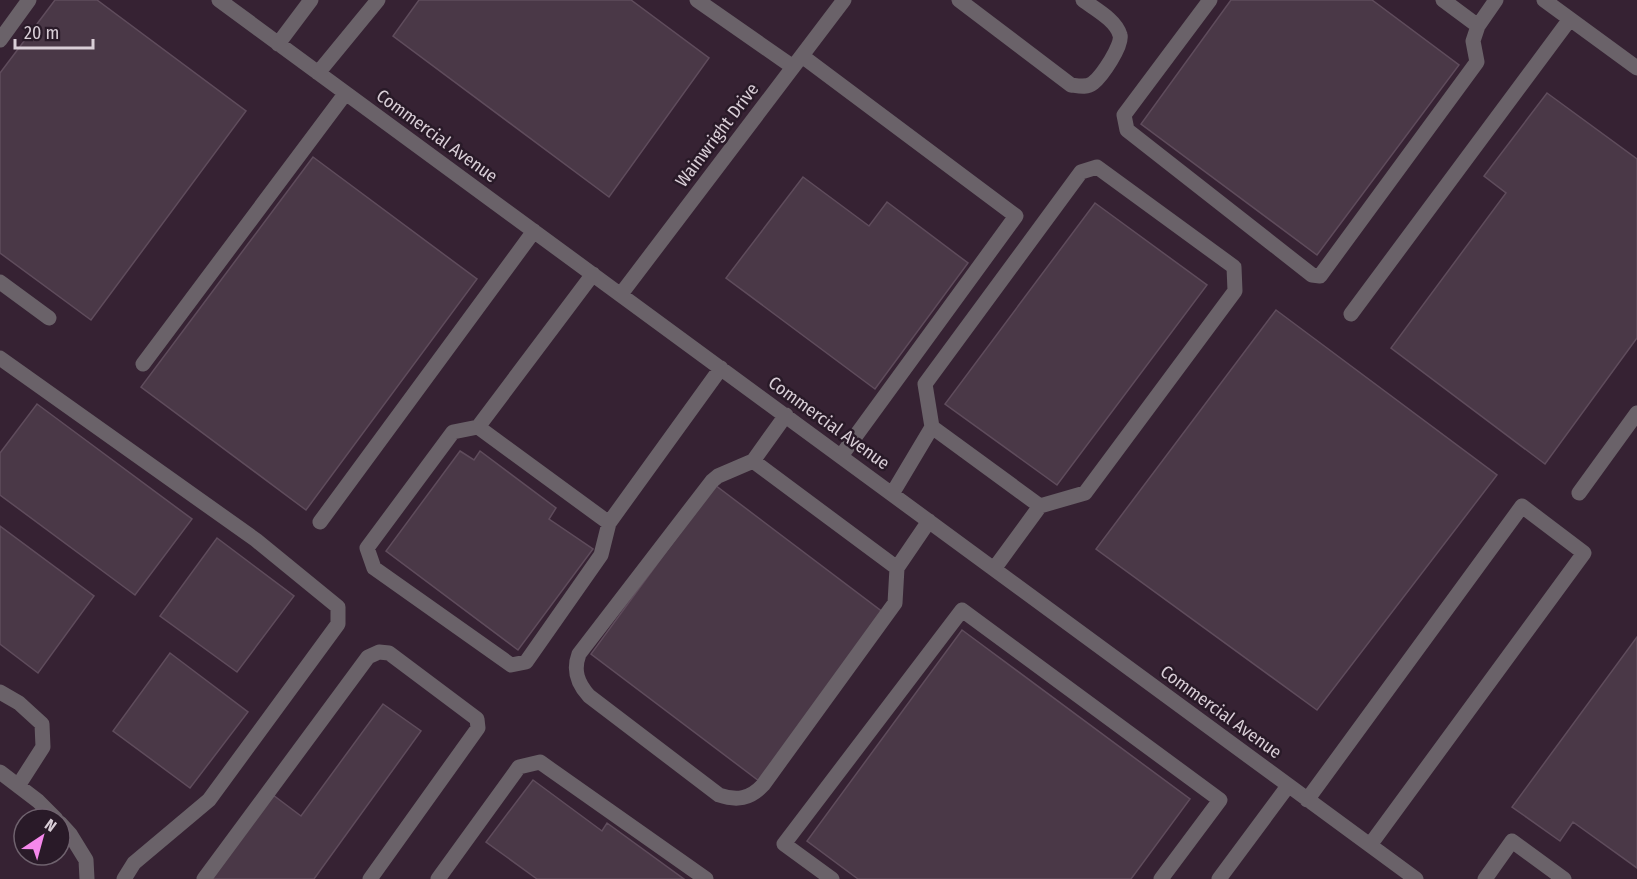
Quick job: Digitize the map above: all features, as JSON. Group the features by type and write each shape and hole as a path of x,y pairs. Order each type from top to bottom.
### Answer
{"street":[{"path":"0,40 29,0"},
{"name":"Commercial Avenue","path":"219,0 1416,879"},
{"path":"278,44 311,0"},
{"path":"318,73 378,0"},
{"path":"697,0 797,61 1016,216 841,456"},
{"path":"959,0 1071,85 1086,87 1094,82 1120,46 1120,35 1114,24 1083,0"},
{"path":"1210,0 1124,116 1124,123 1127,130 1312,275 1320,276 1477,62 1473,41 1478,26 1496,0"},
{"path":"1443,0 1478,26"},
{"name":"Wainwright Drive","path":"621,294 841,1"},
{"path":"1554,3 1570,20 1637,68"},
{"path":"1351,314 1570,20"},
{"path":"143,364 345,93"},
{"path":"892,494 932,428 925,384 1081,172 1097,167 1234,267 1235,291 1085,494 1040,506 994,569"},
{"path":"320,522 534,231"},
{"path":"593,274 478,427 453,432 367,548 374,568 511,665 526,662 601,555 609,523 721,368"},
{"path":"0,282 49,318"},
{"path":"0,358 255,540 338,607 338,624 209,800 134,863 124,879"},
{"path":"1579,493 1637,413"},
{"path":"786,416 753,461 727,471 712,481 579,654 575,670 581,687 589,696 719,795 738,799 756,793 764,785 895,603 897,568 928,521"},
{"path":"478,427 609,523"},
{"path":"932,428 1040,506"},
{"path":"753,461 897,568"},
{"path":"1307,800 1522,506 1584,554 1370,845"},
{"path":"832,879 784,844 962,610 1220,800 1161,879"},
{"path":"204,879 368,657 379,652 388,653 477,719 478,728 370,879"},
{"path":"0,692 19,703 42,724 43,747 18,786"},
{"path":"438,879 519,767 540,762 706,879"},
{"path":"0,772 44,807"},
{"path":"1219,879 1288,786"},
{"path":"72,837 86,860 87,879"},
{"path":"1485,879 1512,841 1564,879"}],"shaded area":[{"path":"0,0 1637,0 1637,879 0,879"}],"building":[{"path":"55,0 97,0 246,111 91,320 0,253 0,73"},
{"path":"419,0 631,0 709,58 609,197 393,36"},
{"path":"1231,0 1372,0 1459,65 1317,255 1141,124"},
{"path":"1547,93 1637,159 1637,338 1545,464 1391,348 1506,193 1484,176"},
{"path":"313,157 477,279 306,510 141,387"},
{"path":"803,177 869,226 887,202 968,263 875,389 726,278"},
{"path":"1095,203 1207,285 1057,485 945,404"},
{"path":"1276,310 1497,475 1317,710 1096,549"},
{"path":"37,404 192,519 135,595 0,495 0,453"},
{"path":"460,451 474,460 480,451 556,508 549,519 593,549 518,650 386,551"},
{"path":"715,485 884,613 759,781 591,654"},
{"path":"0,526 94,596 38,673 0,644"},
{"path":"217,538 294,596 237,672 160,616"},
{"path":"962,630 1190,799 1131,879 858,879 807,841"},
{"path":"1637,637 1637,868 1573,822 1560,841 1512,807"},
{"path":"170,653 248,712 190,788 113,731"},
{"path":"383,704 421,731 314,879 212,879 273,795 301,816"},
{"path":"533,780 602,831 607,823 684,879 537,879 486,842"}]}
